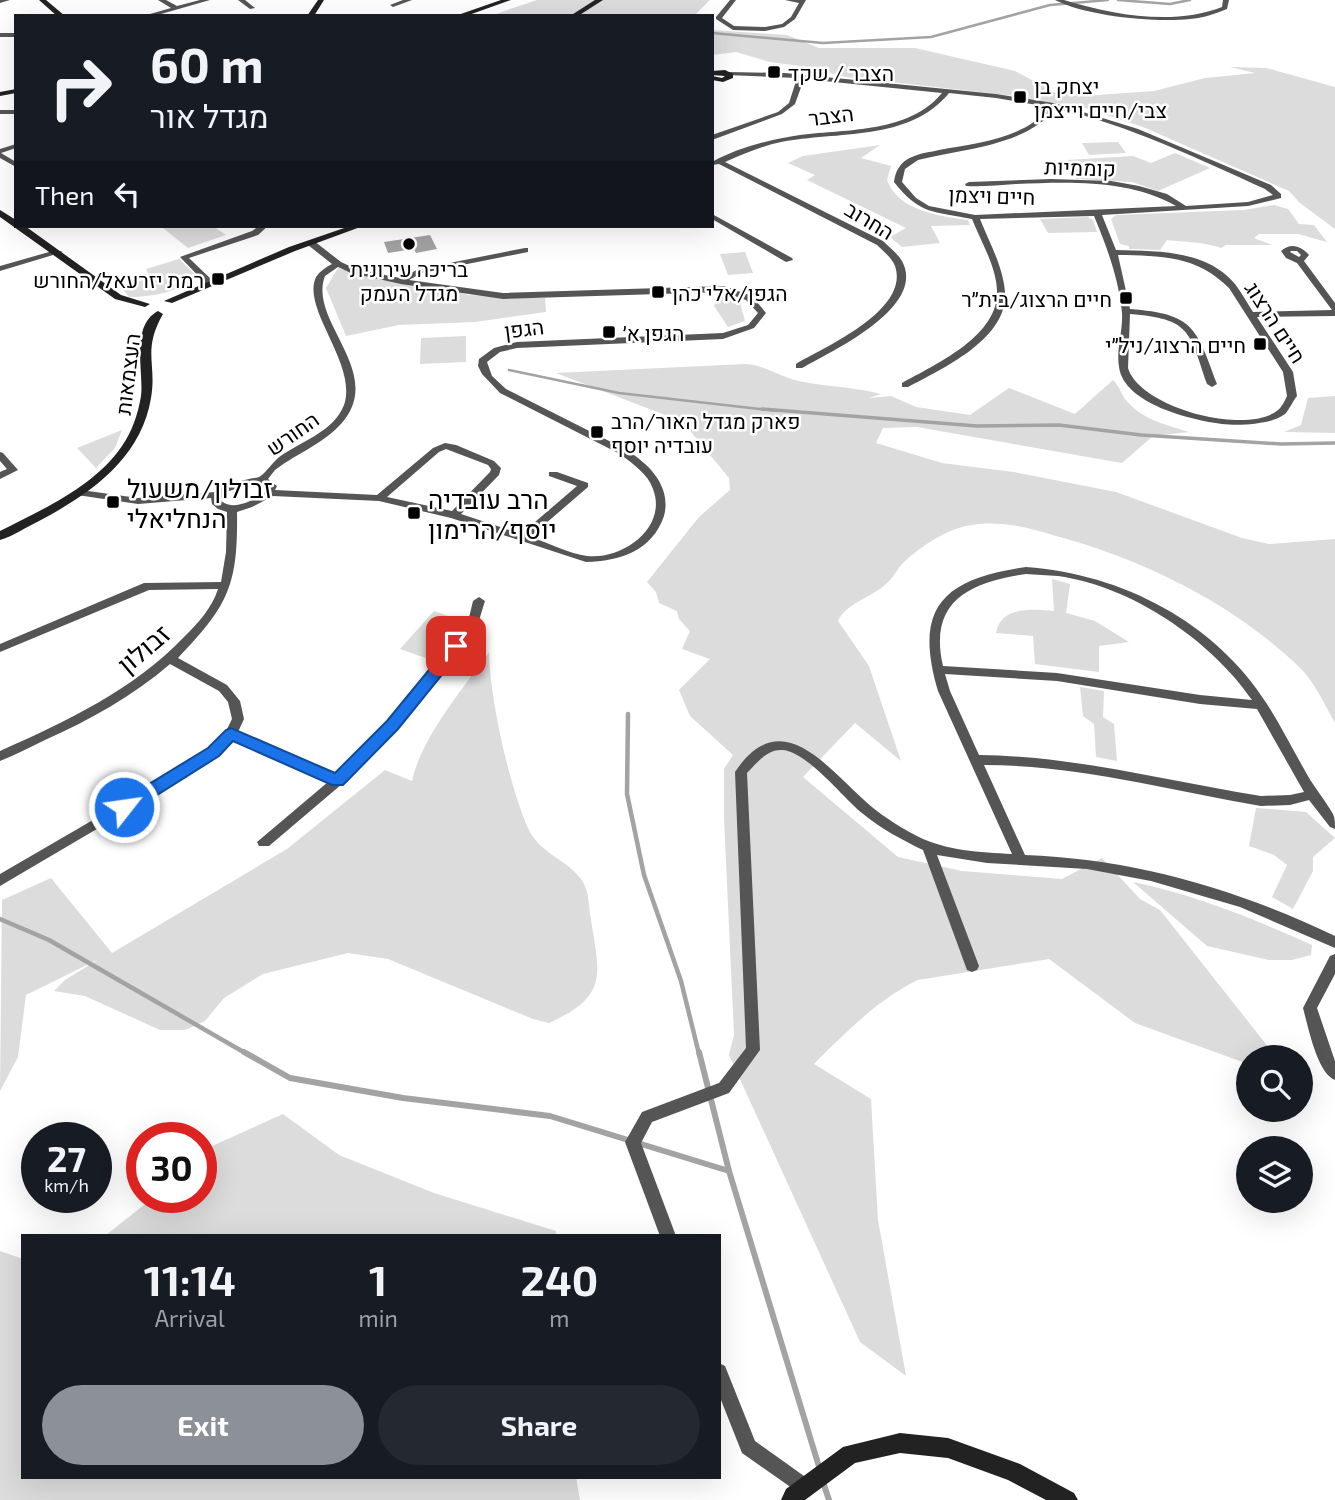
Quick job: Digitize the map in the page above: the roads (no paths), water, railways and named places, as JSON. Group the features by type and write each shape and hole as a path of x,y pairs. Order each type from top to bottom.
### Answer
{"street":[{"path":"0,1 7,0"},
{"path":"42,0 60,14"},
{"path":"161,0 177,8"},
{"path":"154,14 206,0"},
{"path":"241,0 252,8"},
{"path":"393,5 409,0"},
{"path":"464,14 508,0"},
{"path":"480,14 519,0"},
{"path":"576,14 600,0"},
{"path":"733,0 718,18 733,28 765,29 785,25 793,18 802,1 788,0"},
{"path":"1058,0 1115,14 1172,18 1214,13 1225,8 1226,0"},
{"path":"714,75 729,78 729,74 801,77 1015,98 1054,105"},
{"path":"714,137 780,113 792,104 801,77"},
{"name":"הצבר","path":"715,163 779,141 909,120 932,110 947,91"},
{"name":"חיים ויצמן","path":"1054,105 1133,128 1268,187 1277,194 1275,198 1248,204 1097,214 975,216 927,208 913,200 898,182 898,173 915,158 983,143 1021,130 1045,117 1054,105"},
{"name":"החרוב","path":"715,163 880,243 895,257 901,269 900,291 890,309 799,366"},
{"name":"קוממיות","path":"968,184 1112,184 1159,193 1185,208"},
{"name":"חיים הרצוג","path":"1097,214 1113,252 1125,312 1122,368 1136,391 1172,412 1228,423 1257,421 1285,410 1293,397 1292,381 1288,372 1227,280 1209,266 1172,256 1113,252"},
{"path":"905,385 967,348 982,335 997,313 1001,300 1000,284 975,216"},
{"path":"714,217 789,260"},
{"name":"העצמאות","path":"22,228 59,252 118,297 152,301"},
{"path":"210,283 184,257 255,233 261,228"},
{"path":"169,302 171,307 158,314 143,311 152,301 169,302 210,283 352,228"},
{"name":"הגפן","path":"271,493 379,499 454,515 566,555 586,559 604,559 632,549 652,532 661,507 659,492 651,477 630,456 503,391 491,382 483,370 482,361 497,350 517,345 723,336 750,327 759,320 762,313 749,298 724,289 503,296 401,281 354,271 338,264 311,243"},
{"path":"401,281 419,271 525,250"},
{"path":"0,269 59,252"},
{"path":"1300,261 1335,311"},
{"name":"החורש","path":"262,480 274,466 337,423 348,407 351,388 348,371 321,303 318,285 324,273 338,264"},
{"path":"1251,315 1335,311"},
{"path":"1125,312 1161,315 1186,324 1194,333 1212,384"},
{"name":"העצמאות","path":"0,536 81,493 112,467 127,449 141,423 146,398 148,333 158,314"},
{"path":"379,499 436,450 453,447 491,463 496,468 495,473 454,515"},
{"path":"0,455 13,470 0,476"},
{"path":"522,538 584,485 553,474"},
{"path":"81,493 145,501 217,495 225,489 250,481 262,480 272,486 271,493 232,509 218,505 217,495"},
{"name":"זבולון","path":"0,756 139,685 172,660 206,620 225,585 231,561 232,509"},
{"path":"1020,858 937,670 934,630 944,603 956,593 982,579 1009,571 1039,569 1099,584 1168,617 1227,661 1262,705 1310,795 1335,824"},
{"path":"0,648 148,586 225,585"},
{"path":"264,842 338,781 392,725 472,627 479,601"},
{"path":"0,881 171,780 213,752 231,734 238,719 234,701 223,688 172,660"},
{"path":"937,670 1062,677 1221,704 1262,705"},
{"path":"231,734 338,781"},
{"path":"667,1234 633,1142 647,1117 724,1088 753,1050 741,772 766,747 786,745 805,754 885,823 928,846 964,855 1099,866 1190,885 1266,910 1335,942"},
{"path":"975,760 1022,759 1082,766 1261,801 1290,800 1310,795"},
{"path":"928,846 972,966"},
{"path":"1335,960 1310,1008 1326,1060 1335,1073"},
{"path":"721,1377 748,1447 798,1494 850,1454 900,1443 948,1448 1013,1471 1067,1500"}],"waterway":[{"path":"714,33 823,43 931,37 1050,5 1108,0"},
{"path":"1118,0 1170,4 1190,0"},
{"path":"509,370 619,393 778,411"},
{"path":"762,409 977,426 1059,425 1141,435 1281,444 1335,443"},
{"path":"628,714 627,794 644,875 681,981 699,1054"},
{"path":"0,919 49,940 247,1054"},
{"path":"244,1052 290,1078 403,1098 550,1116 729,1171"},
{"path":"699,1052 729,1171"},
{"path":"729,1171 820,1470"},
{"path":"823,1482 829,1500"}],"place":[{"name":"הצבר / שקד","path":"774,72"},
{"name":"יצחק בן צבי/חיים וייצמן","path":"1020,97"},
{"name":"בריכה עירונית מגדל העמק","path":"409,244"},
{"name":"רמת יזרעאל/החורש","path":"218,279"},
{"name":"הגפן/אלי כהן","path":"658,292"},
{"name":"חיים הרצוג/בית״ר","path":"1126,298"},
{"name":"הגפן א׳","path":"609,332"},
{"name":"חיים הרצוג/ניל״י","path":"1260,344"},
{"name":"פארק מגדל האור/הרב עובדיה יוסף","path":"597,432"},
{"name":"זבולון/משעול הנחליאלי","path":"113,502"},
{"name":"הרב עובדיה יוסף/הרימון","path":"414,513"}]}
